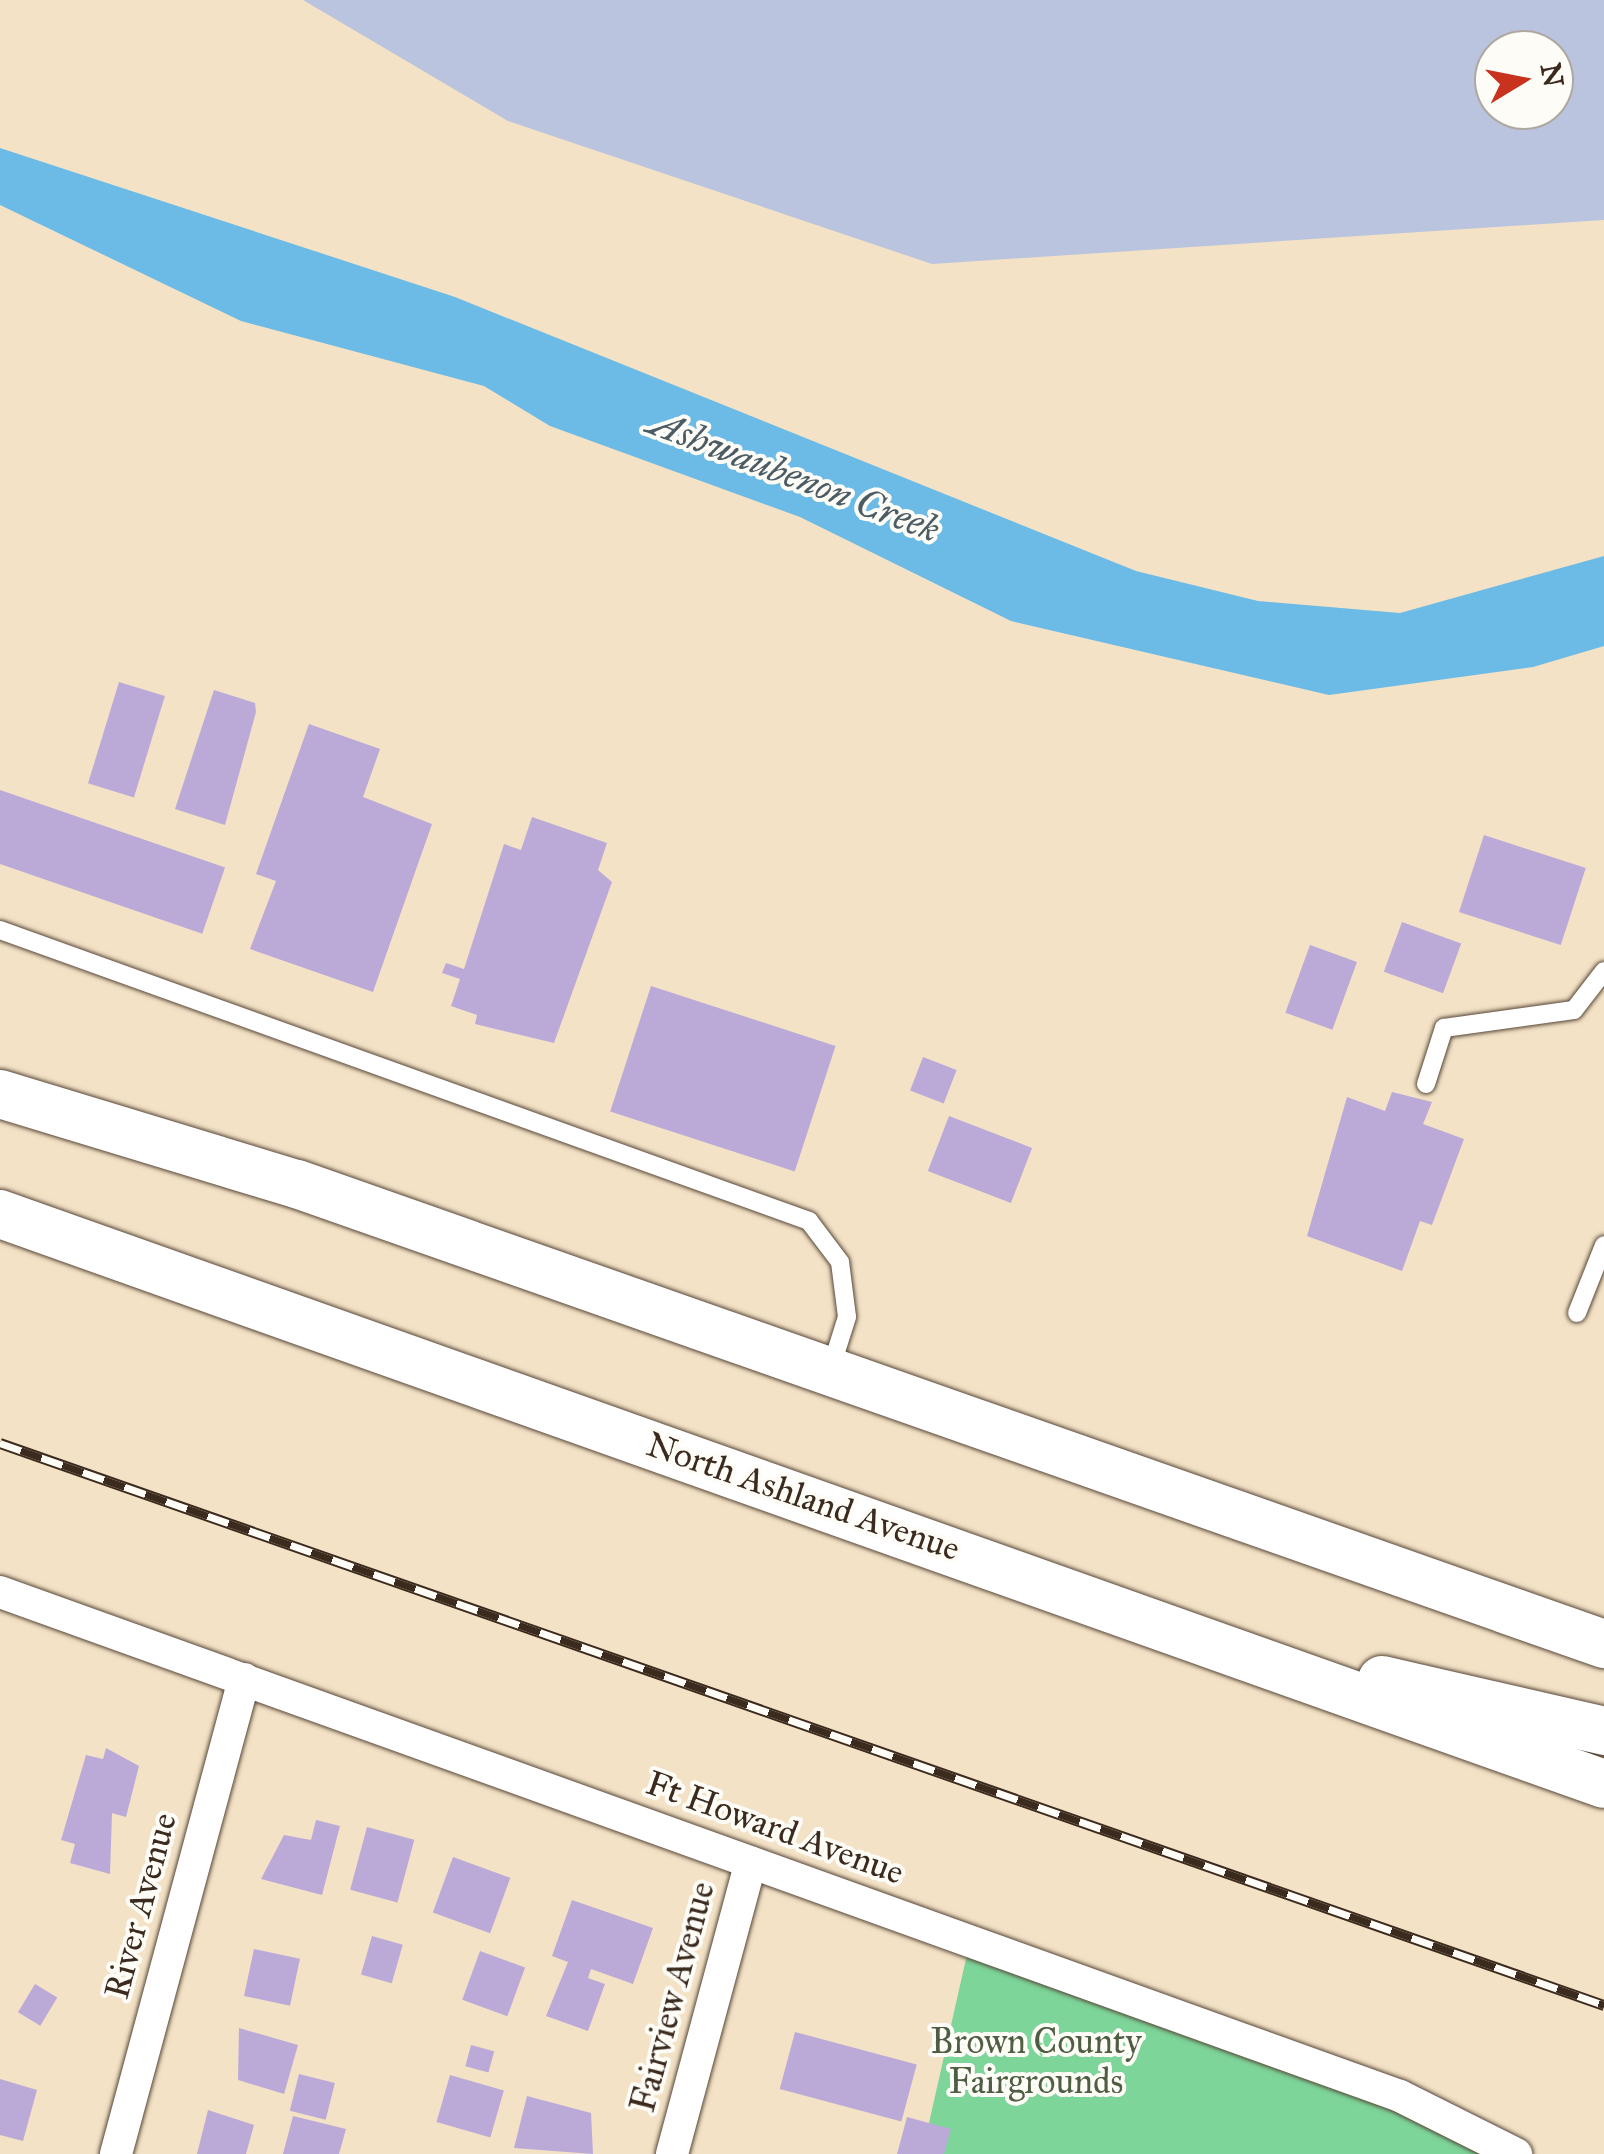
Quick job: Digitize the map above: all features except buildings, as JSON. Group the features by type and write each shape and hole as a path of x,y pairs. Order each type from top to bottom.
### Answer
{"main road":[{"path":"0,1094 297,1184 1604,1644"},
{"name":"North Ashland Avenue","path":"0,1214 1604,1784"},
{"path":"1270,1663 1434,1688 1604,1731"}],"street":[{"name":"Ft Howard Avenue","path":"0,1592 1400,2096 1516,2154"},
{"name":"River Avenue","path":"116,2154 244,1679"},
{"name":"Fairview Avenue","path":"672,2154 751,1862"}],"lane":[{"path":"0,930 810,1222 840,1262 847,1317 830,1371"},
{"path":"1426,1084 1444,1028 1574,1010 1604,971"},
{"path":"1577,1313 1604,1245"}],"shaded area":[{"path":"303,0 1604,0 1604,220 932,264 508,121"}],"green space":[{"name":"Brown County Fairgrounds","path":"970,1941 1516,2154 922,2154"}],"water":[{"name":"Ashwaubenon Creek","path":"0,148 455,297 1136,571 1258,601 1400,613 1604,556 1604,646 1533,667 1329,695 1011,621 800,517 550,426 484,386 241,321 0,205"}],"railway":[{"path":"0,1443 1604,2005"}]}
